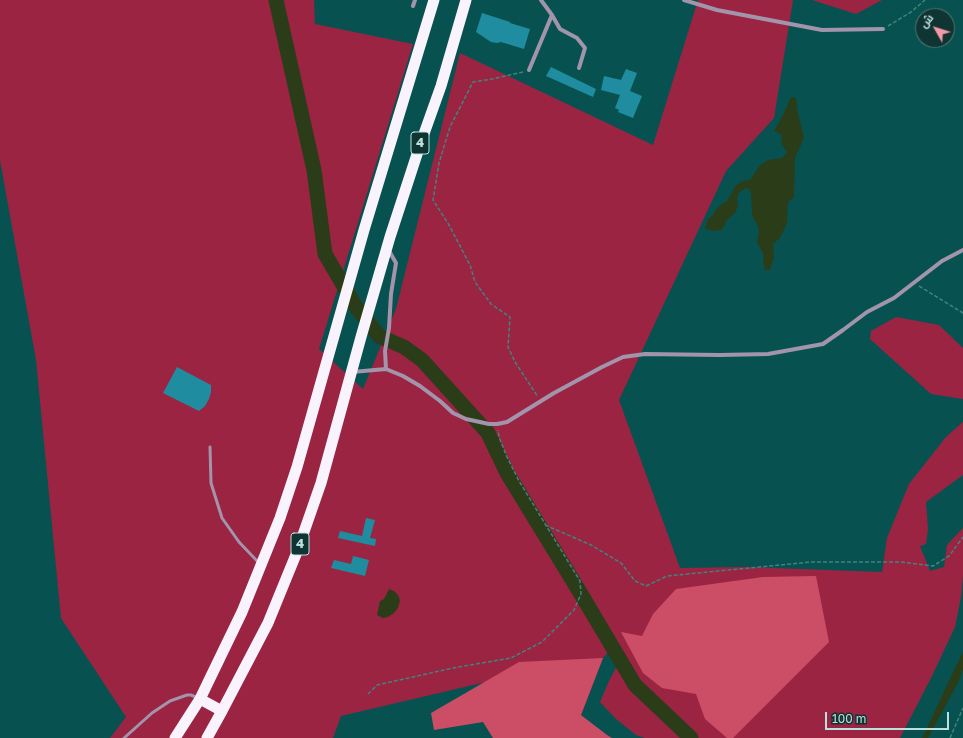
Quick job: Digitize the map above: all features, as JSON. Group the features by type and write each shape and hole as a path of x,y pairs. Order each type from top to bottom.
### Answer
{"highway":[{"name":"4","path":"175,738 200,699 242,612 280,518 297,467 364,230 434,0"},
{"name":"4","path":"207,738 268,623 297,552 321,483 387,246 440,86 466,0"},
{"path":"200,699 222,712"}],"street":[{"path":"413,6 415,0"},
{"path":"541,0 560,29 577,38 585,48 579,68"},
{"path":"684,0 717,10 822,30 883,29"},
{"path":"529,70 552,15"},
{"path":"386,369 385,351 389,328 390,294 396,263 387,246"},
{"path":"352,372 386,369 403,376 420,386 440,401 453,414 466,419 489,424 497,424 507,422 554,392 623,357 645,354 768,354 823,344 867,312 894,298 942,261 963,250"}],"lane":[{"path":"210,447 211,483 222,518 239,542 261,566"},
{"path":"124,738 170,701 187,695 200,699"}],"path":[{"path":"883,29 911,12 926,0"},
{"path":"529,70 473,82 450,127 439,163 433,200 449,225 470,265 475,282 491,304 510,318 508,347 515,362 540,401"},
{"path":"914,283 963,313"},
{"path":"368,694 377,685 453,668 511,658 542,642 574,610 581,594 580,581 545,525 507,457 499,437 497,424"},
{"path":"545,525 591,545 621,563 635,581 646,586 667,576 812,562 901,562 933,566 949,556 963,536"},
{"path":"950,738 963,708"}],"shaded area":[{"path":"0,0 314,0 315,24 413,44 319,349 363,389 396,309 460,53 653,145 698,0 793,0 774,118 726,171 619,400 680,568 745,567 882,572 887,538 909,484 946,437 963,422 963,475 926,502 928,529 926,544 920,546 930,571 944,567 947,545 963,528 963,576 961,597 955,627 900,738 645,738 636,735 616,719 600,702 624,653 620,647 610,650 603,658 581,715 507,677 341,716 333,738 110,738 126,717 61,618 36,360 0,160"},
{"path":"812,0 882,0 856,14"},
{"path":"791,97 796,98 804,138 795,158 794,197 788,202 787,223 780,238 773,244 774,257 770,270 764,270 763,253 757,242 759,229 752,215 751,194 749,189 746,188 740,192 737,197 738,206 735,213 727,220 722,230 712,231 705,228 708,219 713,215 716,209 727,201 736,185 743,181 750,180 760,165 768,160 782,158 787,152 782,145 781,134 774,131"},
{"path":"896,317 939,325 963,348 963,399 931,394 870,339 871,331"},
{"path":"816,576 829,642 733,738 727,738 705,719 696,694 662,688 643,673 621,632 642,636 653,614 676,589 763,577"},
{"path":"389,589 398,595 400,600 398,608 394,613 383,618 377,615 380,601 384,599"},
{"path":"963,652 963,670 958,683 928,738 922,738 954,670"},
{"path":"603,658 581,715 612,738 493,738 483,722 434,730 431,713 519,662"}],"building":[{"path":"482,13 530,29 524,49 501,42 491,42 476,32"},
{"path":"551,67 596,89 593,97 546,76"},
{"path":"626,69 637,73 630,91 642,96 633,118 618,112 619,110 615,108 620,95 601,90 604,76 621,80"},
{"path":"177,367 211,385 209,399 205,406 199,411 163,393"},
{"path":"366,518 375,520 370,538 376,539 375,546 338,538 340,531 362,536"},
{"path":"353,556 369,560 365,576 331,568 334,560 351,564"}],"waterway":[{"path":"276,0 314,170 325,254 356,307 379,336 404,347 422,360 488,433 507,473 635,685 691,738"}]}
